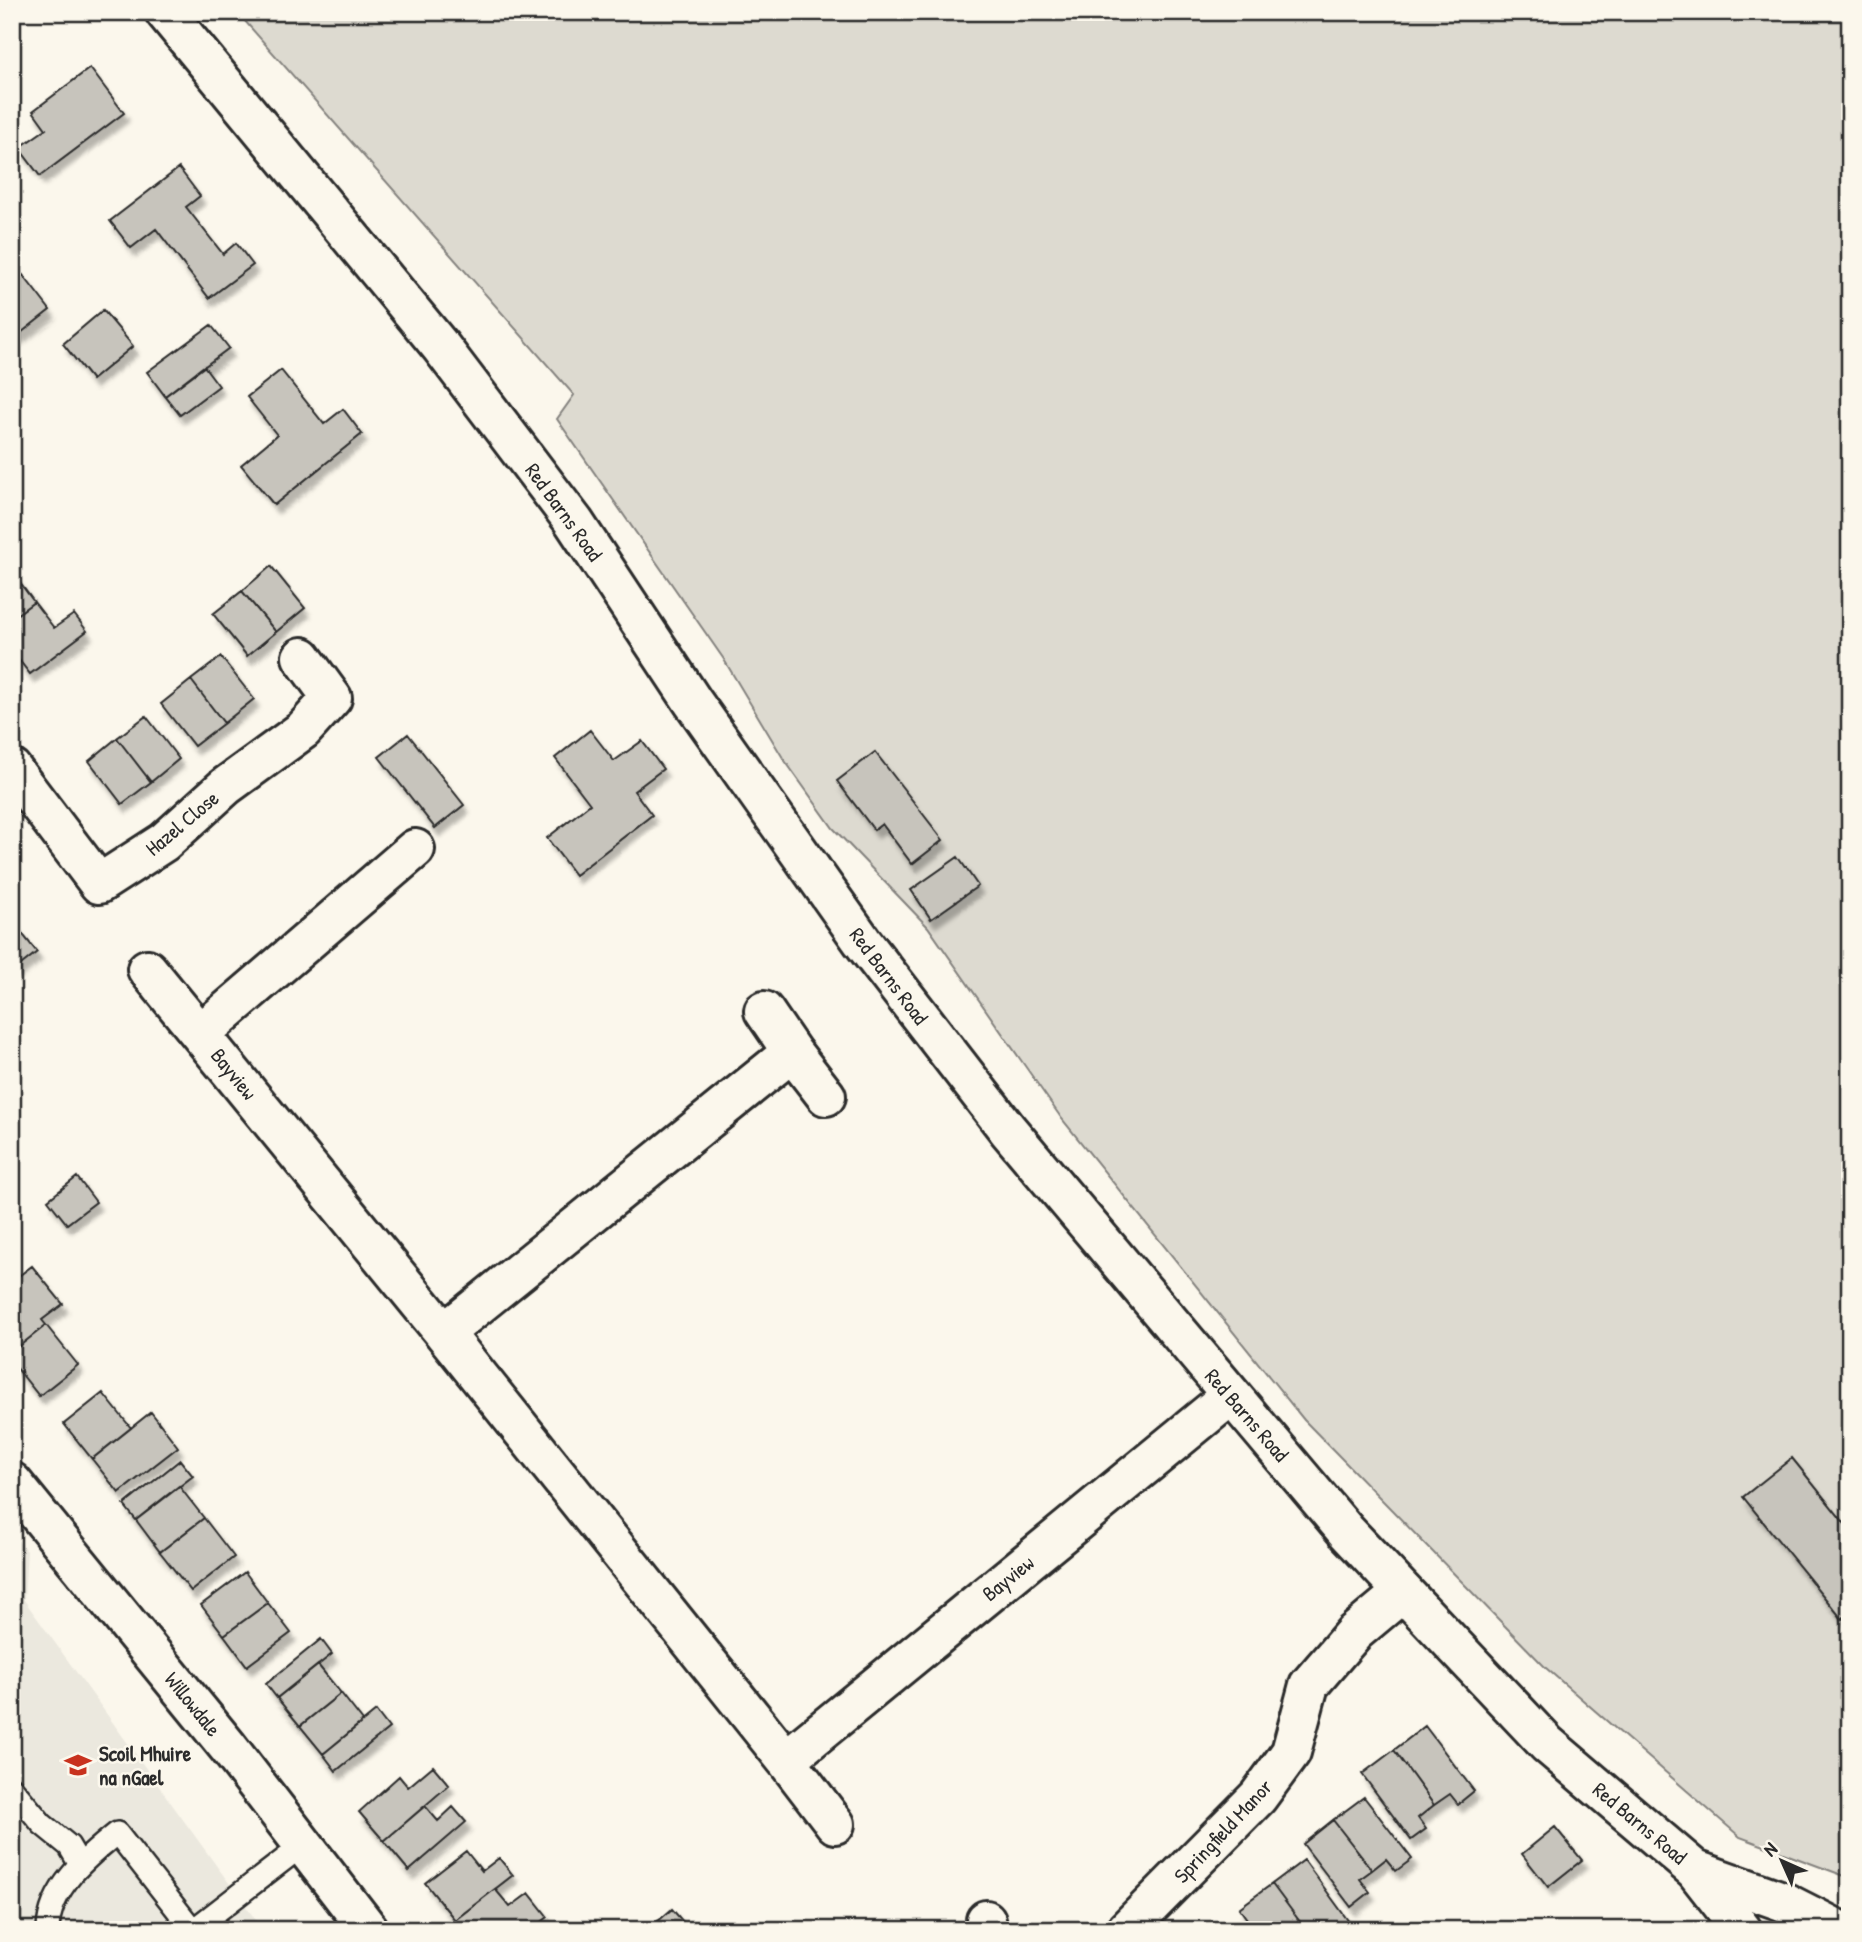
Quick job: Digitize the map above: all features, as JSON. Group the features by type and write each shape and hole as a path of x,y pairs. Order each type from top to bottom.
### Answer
{"street":[{"name":"Red Barns Road","path":"165,12 441,346 574,522 692,702 862,941 1009,1130 1346,1531 1547,1744 1695,1870 1742,1930"},
{"name":"Hazel Close","path":"12,769 99,884 164,842 226,786 303,730 332,698 302,657"},
{"name":"Bayview","path":"415,849 201,1033 835,1824"},
{"path":"146,969 201,1033"},
{"path":"764,1011 826,1096"},
{"path":"444,1334 792,1052"},
{"name":"Bayview","path":"786,1760 1230,1396"},
{"name":"Willowdale","path":"12,1482 369,1930"},
{"name":"Springfield Manor","path":"1126,1930 1258,1797 1291,1752 1309,1685 1345,1642 1404,1592"},
{"name":"Red Barns Road","path":"1695,1870 1782,1902 1839,1930"}],"lane":[{"path":"12,1788 42,1824 69,1846 79,1863"},
{"path":"48,1930 49,1917 79,1863 117,1833 193,1930 303,1845"}],"shaded area":[{"path":"237,12 1850,12 1850,1878 1740,1837 1546,1668 1304,1420 1062,1119 928,927 833,828 783,758 723,658 557,419 574,395"},
{"name":"Scoil Mhuire na nGael","path":"12,1534 27,1551 24,1600 263,1930 12,1930"}],"building":[{"path":"90,68 124,113 40,176 19,148 46,129 33,111"},
{"path":"179,168 200,196 186,207 223,254 236,243 253,265 209,298 156,229 131,248 110,221"},
{"path":"23,275 50,310 12,340 12,284"},
{"path":"103,310 133,346 92,380 63,344"},
{"path":"211,325 229,348 165,396 147,372"},
{"path":"204,366 219,386 180,415 165,396"},
{"path":"281,370 324,424 343,409 362,434 274,505 241,465 277,435 247,397"},
{"path":"271,566 305,608 276,632 242,591"},
{"path":"12,572 34,602 12,618"},
{"path":"242,591 276,632 247,656 213,614"},
{"path":"34,602 54,628 74,614 87,631 30,674 12,651 12,618"},
{"path":"221,657 254,699 224,723 191,680"},
{"path":"191,680 224,723 194,746 161,704"},
{"path":"146,716 179,759 151,782 117,738"},
{"path":"590,730 614,761 642,741 663,769 634,791 652,815 575,875 547,838 590,804 555,758"},
{"path":"408,734 464,805 435,828 379,757"},
{"path":"117,738 151,782 122,804 89,761"},
{"path":"875,752 943,840 912,864 882,824 874,830 837,781"},
{"path":"958,857 978,886 931,919 911,890"},
{"path":"12,921 37,952 12,972"},
{"path":"77,1177 96,1202 67,1224 48,1200"},
{"path":"32,1266 63,1304 42,1320 46,1325 12,1352 12,1281"},
{"path":"46,1325 78,1365 39,1396 12,1362 12,1352"},
{"path":"103,1393 131,1428 92,1459 64,1424"},
{"path":"151,1412 178,1447 119,1493 92,1459"},
{"path":"1792,1458 1850,1530 1850,1612 1842,1619 1743,1497"},
{"path":"180,1460 193,1476 136,1520 124,1505"},
{"path":"179,1486 204,1518 160,1552 136,1520"},
{"path":"204,1518 234,1557 191,1591 160,1552"},
{"path":"245,1572 268,1603 224,1635 201,1605"},
{"path":"268,1603 291,1633 247,1666 224,1635"},
{"path":"321,1639 332,1654 277,1698 266,1684"},
{"path":"318,1665 341,1693 300,1726 277,1698"},
{"path":"341,1693 363,1721 323,1754 300,1726"},
{"path":"376,1711 389,1728 336,1771 323,1754"},
{"path":"1425,1726 1474,1791 1458,1804 1450,1794 1434,1805 1394,1750"},
{"path":"1394,1750 1434,1805 1418,1818 1426,1829 1411,1840 1362,1774"},
{"path":"433,1766 449,1785 384,1841 359,1812 399,1776 408,1787"},
{"path":"1364,1797 1412,1859 1396,1871 1386,1859 1372,1870 1333,1820"},
{"path":"425,1806 438,1821 453,1807 466,1822 409,1871 384,1841"},
{"path":"1333,1820 1372,1870 1360,1879 1370,1892 1351,1907 1303,1844"},
{"path":"1555,1827 1582,1860 1548,1887 1522,1854"},
{"path":"466,1851 482,1871 499,1858 513,1875 455,1920 425,1883"},
{"path":"1304,1860 1352,1926 1347,1930 1327,1930 1324,1927 1306,1930 1272,1884"},
{"path":"1272,1884 1306,1930 1255,1930 1239,1908"},
{"path":"495,1889 510,1907 529,1893 548,1917 531,1930 462,1930 455,1920"},
{"path":"672,1909 690,1930 648,1930"}],"place":[{"name":"Scoil Mhuire na nGael","path":"78,1765"}]}
